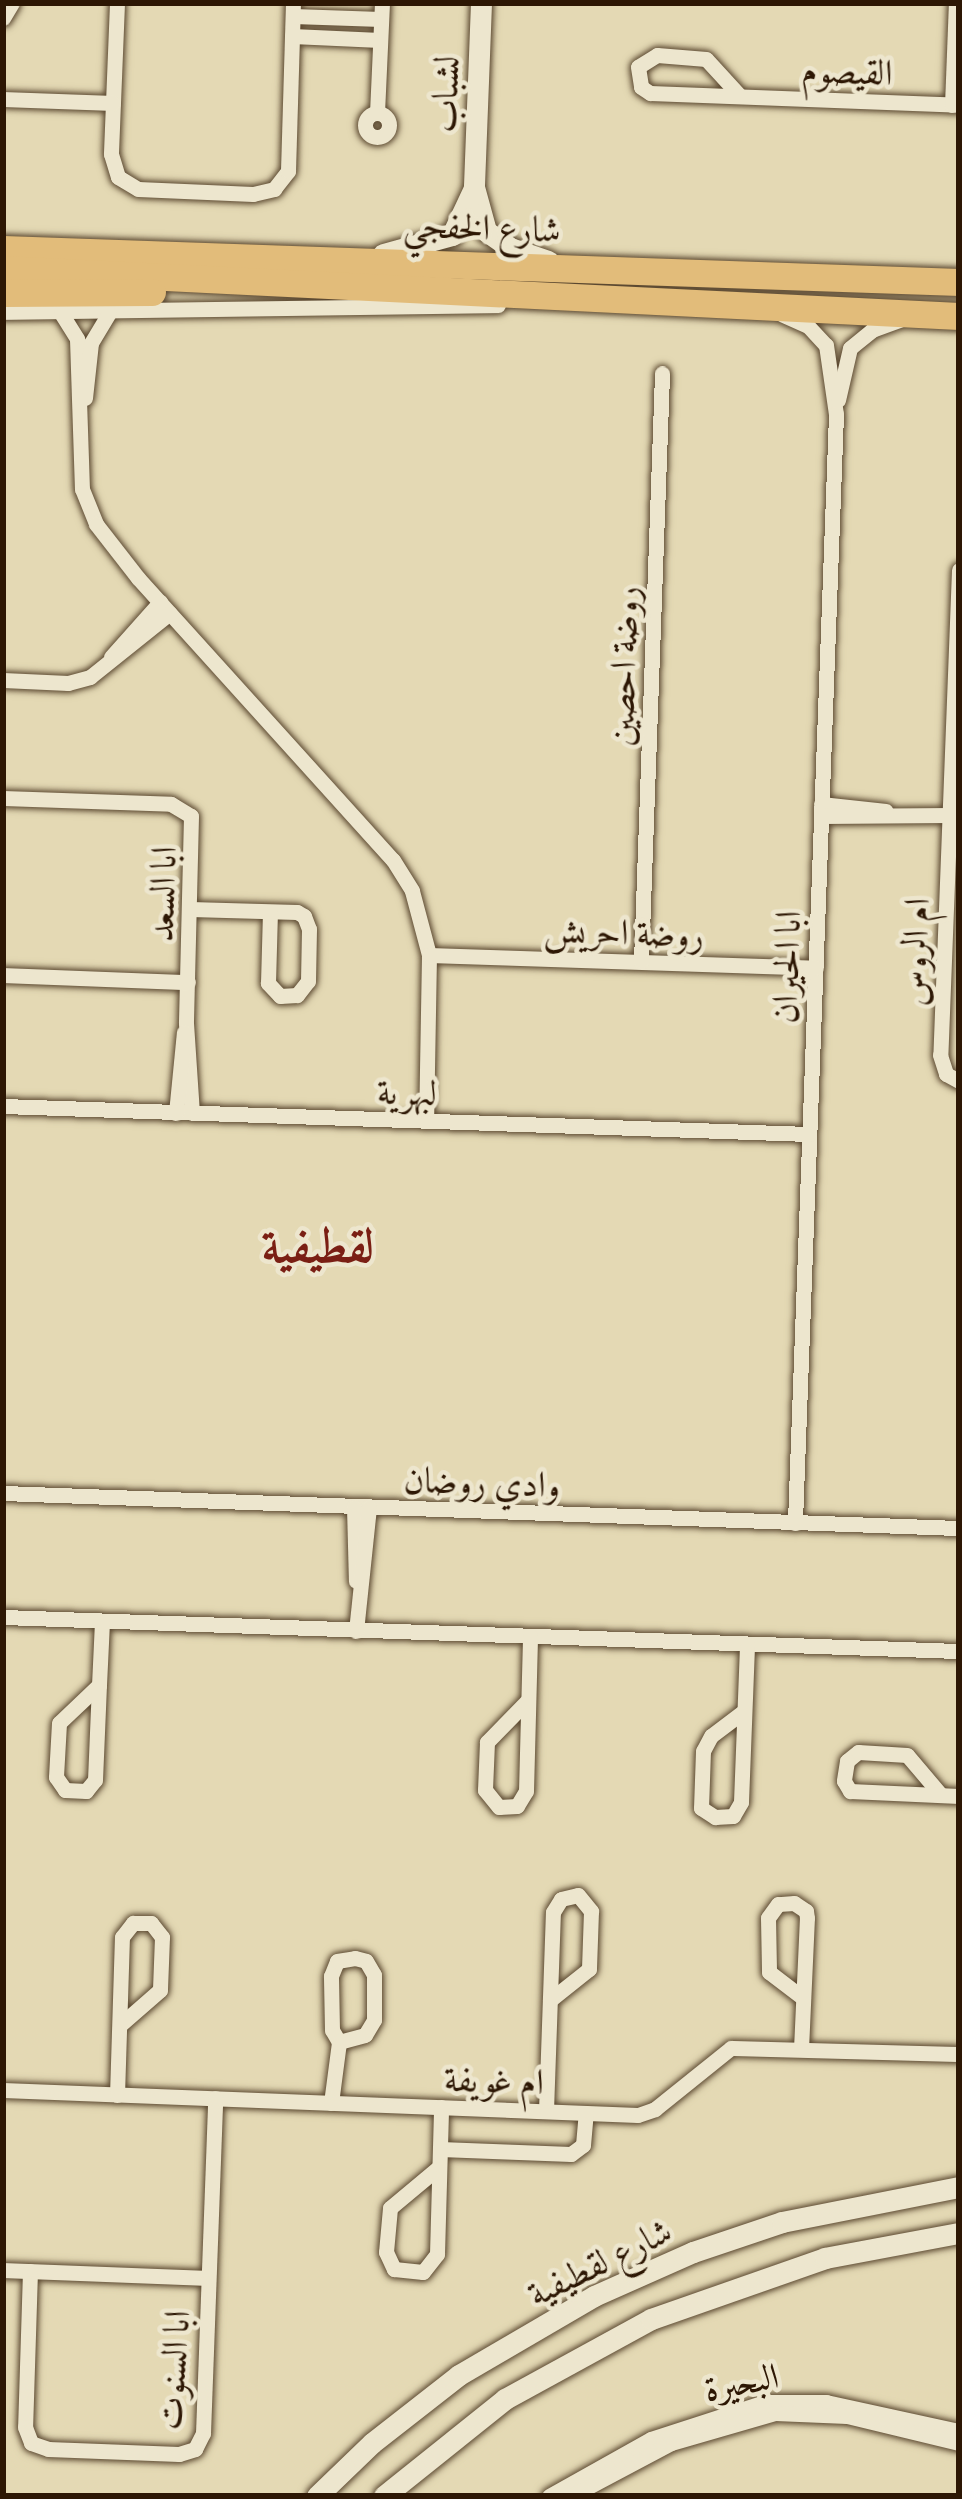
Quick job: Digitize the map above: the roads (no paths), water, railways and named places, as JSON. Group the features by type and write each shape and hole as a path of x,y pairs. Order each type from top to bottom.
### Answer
{"highway":[{"path":"3,236 113,250"},
{"name":"شارع الخفجي","path":"3,249 561,264 959,282"},
{"name":"شارع الخفجي","path":"3,268 959,316"},
{"path":"3,293 408,290"}],"street":[{"path":"3,18 12,3"},
{"path":"116,3 112,161 127,185 150,191 268,191 288,171 293,10 382,11 377,113"},
{"name":"لشباب","path":"368,258 452,236 474,188 481,3"},
{"name":"القيصوم","path":"740,96 706,59 657,55 638,67 640,87 650,93 956,105 956,3"},
{"path":"292,37 380,40"},
{"path":"3,99 113,103"},
{"name":"لشباب","path":"474,188 493,238 561,264"},
{"name":"شارع الخفجي","path":"3,312 399,310 559,297"},
{"name":"ابا الحيران","path":"754,305 808,326 826,345 836,414"},
{"path":"61,313 77,339 79,436 87,506 107,542 393,860 419,910 429,955 426,1121"},
{"path":"79,436 91,343 110,313"},
{"name":"ابا الحيران","path":"795,1523 836,414 846,360 860,338 927,314"},
{"name":"روضة احصين","path":"641,961 662,374"},
{"name":"ام الروس","path":"959,570 940,1055 946,1074 959,1081"},
{"path":"3,680 78,681 109,660 165,607"},
{"name":"ابا السعد","path":"3,798 172,804 188,810 193,830 184,1113"},
{"path":"821,810 950,815"},
{"path":"190,909 297,912 308,921 308,981 297,995 280,996 268,983 270,912"},
{"name":"روضة احريش","path":"429,955 815,968"},
{"path":"3,975 188,982"},
{"name":"لبهرية","path":"3,1106 808,1134"},
{"name":"وادي روضان","path":"3,1493 959,1528"},
{"path":"356,1631 361,1507"},
{"path":"3,1616 959,1652"},
{"path":"99,1685 59,1724 56,1777 65,1790 86,1792 95,1780 99,1685 101,1622"},
{"path":"528,1700 487,1742 485,1790 499,1807 517,1806 526,1791 530,1636"},
{"path":"744,1711 706,1742 700,1799 707,1815 733,1816 742,1802 747,1644"},
{"path":"941,1795 908,1755 858,1752 847,1761 844,1781 850,1791 959,1796"},
{"path":"546,2111 553,1912 566,1895 578,1895 591,1911 590,1969 550,2000"},
{"path":"801,2049 803,1998 806,1911 800,1905 778,1904 768,1918 770,1972 803,1998"},
{"path":"117,2095 122,1937 133,1923 152,1923 162,1937 160,1990 120,2025"},
{"path":"331,2103 339,2042 332,2030 331,1976 337,1961 356,1958 366,1961 374,1976 374,2020 365,2035 339,2042"},
{"name":"ام غويفة","path":"3,2090 648,2112 730,2048 959,2054"},
{"name":"ابا السنوت","path":"30,2271 26,2436 41,2448 92,2451 186,2453 199,2445 214,2098"},
{"path":"441,2107 440,2158 434,2263 418,2273 394,2269 386,2252 390,2208 440,2158 571,2154 584,2145 586,2113"},
{"name":"شارع لقطيفية","path":"317,2496 371,2443 459,2375 594,2296 693,2252 782,2222 959,2187"},
{"name":"شارع لقطيفية","path":"384,2496 506,2399 635,2327 731,2287 824,2258 959,2233"},
{"path":"3,2270 208,2278"},
{"name":"البحيرة","path":"550,2496 576,2489 672,2436 775,2413 853,2412 959,2431"},
{"name":"البحيرة","path":"853,2412 959,2443"}],"district":[{"name":"لقطيفية","path":"318,1245"}]}
